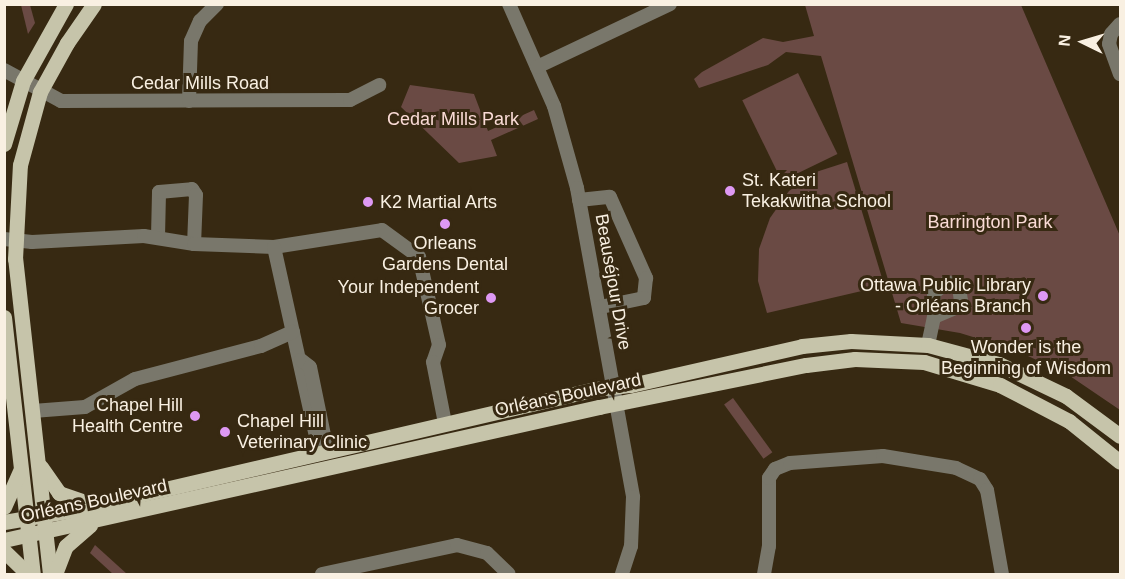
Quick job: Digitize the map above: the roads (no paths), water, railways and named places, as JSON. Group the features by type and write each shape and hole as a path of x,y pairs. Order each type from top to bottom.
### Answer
{"main road":[{"path":"4,144 23,81 66,4"},
{"path":"50,574 33,411 9,240 24,142 40,93 67,43 94,4"},
{"path":"4,318 22,465 30,574"},
{"name":"Orléans Boulevard","path":"4,522 94,505 445,423 814,345 867,341 928,345 984,359 1042,383 1120,436"},
{"path":"924,362 928,345"},
{"name":"Orléans Boulevard","path":"4,540 806,365 881,358 924,362 1000,385 1047,407 1120,462"},
{"path":"327,450 332,468"},
{"path":"38,459 59,493 94,505"},
{"path":"4,507 22,465"},
{"path":"55,574 66,546 94,522"},
{"path":"4,551 20,562 30,574"}],"street":[{"path":"189,101 191,41 200,21 217,4"},
{"name":"Beauséjour Drive","path":"509,4 558,118 579,200 600,307 634,509 631,546 622,574"},
{"path":"537,67 664,6"},
{"path":"1120,24 1111,34 1109,44 1120,74"},
{"name":"Cedar Mills Road","path":"4,70 40,93 61,101 350,100 379,85"},
{"path":"158,237 159,192 192,189 196,195 194,244"},
{"path":"579,200 610,197 646,278 644,298 600,307"},
{"path":"9,240 158,237 194,244 274,248 382,230 419,256 439,345 433,362 445,423"},
{"path":"274,248 301,360 310,367 327,450"},
{"path":"928,345 934,317"},
{"path":"33,411 85,406 135,379 261,345 293,332"},
{"path":"764,574 769,546 769,478 775,469 790,463 883,456 956,468 980,479 987,490 1002,574"},
{"path":"322,574 342,572 457,545 488,554 509,574"}],"place":[{"name":"St. Kateri Tekakwitha School","path":"730,191"},
{"name":"K2 Martial Arts","path":"368,202"},
{"name":"Orleans Gardens Dental","path":"445,224"},
{"name":"Ottawa Public Library - Orléans Branch","path":"1043,296"},
{"name":"Your Independent Grocer","path":"491,298"},
{"name":"Wonder is the Beginning of Wisdom","path":"1026,328"},
{"name":"Chapel Hill Health Centre","path":"195,416"},
{"name":"Chapel Hill Veterinary Clinic","path":"225,432"}],"park label":[{"name":"Cedar Mills Park","path":"453,119"},
{"name":"Barrington Park","path":"990,222"}]}
